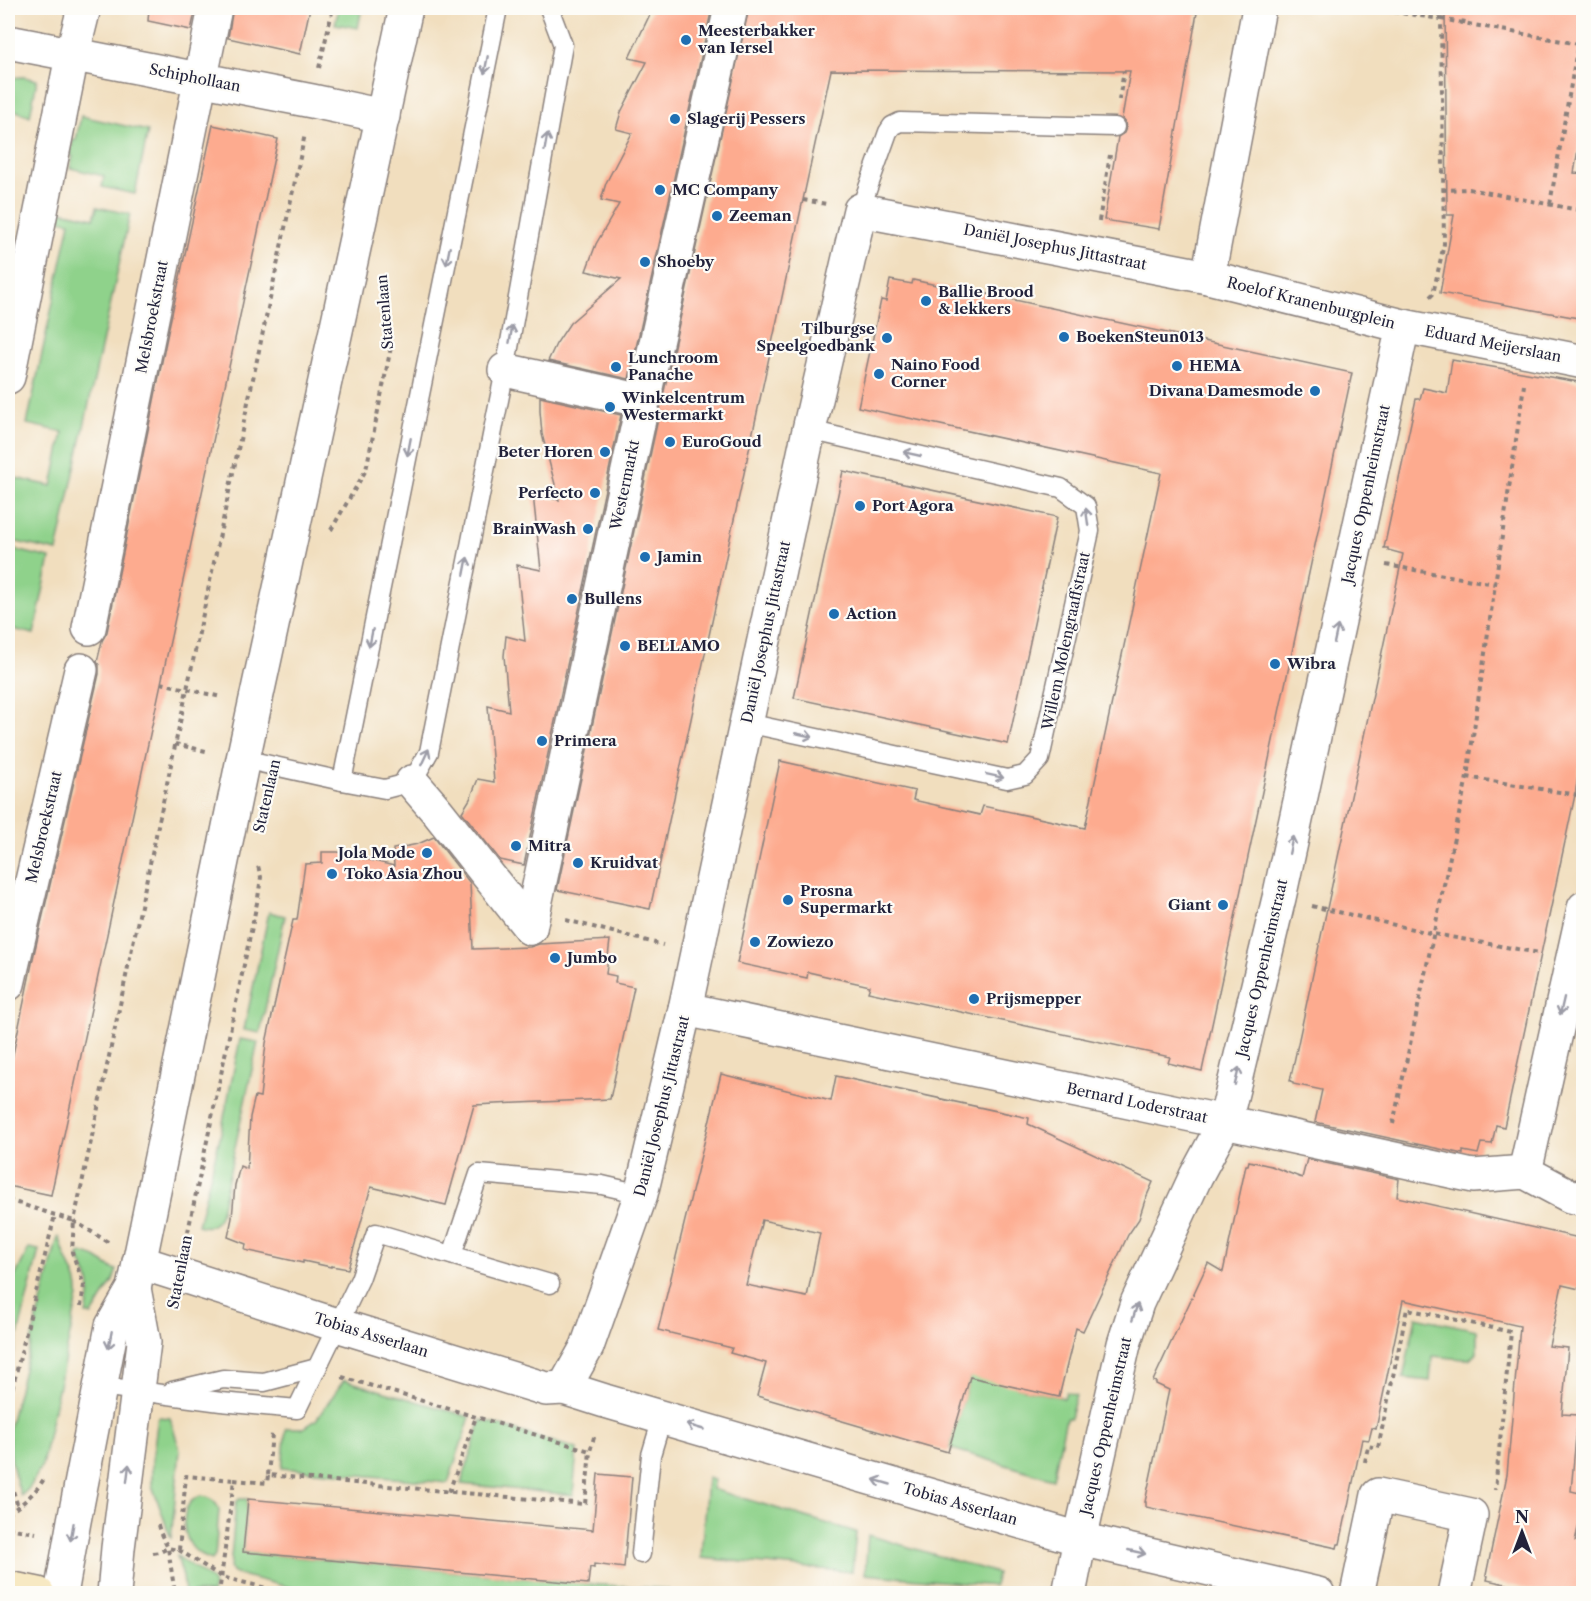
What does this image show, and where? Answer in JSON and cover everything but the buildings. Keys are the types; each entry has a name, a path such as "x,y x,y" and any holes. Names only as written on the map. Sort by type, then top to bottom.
{"street":[{"path":"8,377 72,56 84,8"},
{"name":"Melsbroekstraat","path":"89,628 215,8"},
{"name":"Statenlaan","path":"61,1593 112,1326 136,1275 243,759 406,8"},
{"name":"Westermarkt","path":"531,920 731,8"},
{"name":"Roelof Kranenburgplein","path":"1259,8 1208,278 1403,326"},
{"name":"Schiphollaan","path":"8,42 383,116"},
{"name":"Daniël Josephus Jittastraat","path":"564,1388 587,1347 641,1194 686,1009 809,430 860,210 1208,278"},
{"name":"Eduard Meijerslaan","path":"1403,326 1584,362"},
{"name":"Jacques Oppenheimstraat","path":"1069,1593 1124,1344 1137,1303 1196,1176 1225,1122 1279,898 1403,326"},
{"path":"505,370 643,401"},
{"name":"Melsbroekstraat","path":"8,984 81,670"},
{"path":"412,782 531,920"},
{"path":"1584,908 1525,1172 1570,1196 1584,1199"},
{"name":"Bernard Loderstraat","path":"686,1009 1473,1176 1525,1172"},
{"name":"Statenlaan","path":"114,1593 118,1548 148,1392 136,1275"},
{"name":"Tobias Asserlaan","path":"136,1275 178,1275 546,1389 564,1388 1080,1539 1318,1593"},
{"path":"1357,1593 1378,1495 1471,1515 1454,1593"},
{"path":"8,1588 38,1593"}],"lane":[{"path":"342,781 498,8"},
{"path":"243,759 385,789 412,782 429,752 505,370 563,45 549,8"},
{"path":"860,210 888,132 892,126 900,122 1115,127"},
{"name":"Willem Molengraaffstraat","path":"747,723 1007,778 1025,776 1040,759 1090,531 1086,506 1061,488 809,430"},
{"path":"452,1255 479,1174 602,1185 641,1194"},
{"path":"101,1386 297,1409 360,1279 376,1233 550,1284"},
{"path":"148,1392 223,1379 264,1383 317,1368"},
{"path":"641,1554 651,1455 662,1418"}],"path":[{"path":"81,1307 84,1285 72,1252 74,1221 333,8"},
{"path":"1127,8 1127,16"},
{"path":"1367,8 1581,45 1550,204"},
{"path":"1463,24 1466,8"},
{"name":"Roelof Kranenburgplein","path":"1403,326 1432,294 1444,244 1441,19"},
{"path":"1094,254 1124,71"},
{"path":"1442,190 1469,189 1584,211"},
{"name":"Statenlaan","path":"328,534 366,470 391,347 382,282"},
{"path":"1386,1157 1467,777 1530,352"},
{"path":"1352,559 1495,584"},
{"path":"162,683 187,689"},
{"path":"1467,777 1584,796"},
{"name":"Statenlaan","path":"178,1275 258,898 261,877 257,860"},
{"path":"1279,898 1434,934 1573,959"},
{"path":"531,920 698,953"},
{"path":"8,1200 74,1221 136,1275"},
{"path":"8,1406 55,1215"},
{"path":"1363,1468 1368,1446 1378,1448 1407,1309 1511,1332 1494,1497 1471,1515"},
{"path":"339,1376 590,1451"},
{"path":"268,1475 585,1504 590,1451 605,1401"},
{"path":"449,1492 476,1417"},
{"path":"179,1550 186,1476 267,1483 272,1433"},
{"path":"8,1474 18,1507"},
{"path":"8,1514 39,1487 46,1474"},
{"path":"219,1593 234,1480"},
{"path":"157,1522 168,1548 175,1593"},
{"path":"168,1548 179,1550 222,1577 290,1593"}],"green space":[{"path":"339,8 362,8 358,28 335,24"},
{"path":"24,77 37,80 30,116 8,108 8,78"},
{"path":"81,116 148,131 135,194 102,187 104,176 70,168 73,140 76,140"},
{"path":"97,207 130,214 57,551 8,540 8,486 14,487 15,478 52,486 63,432 27,424 70,222 59,220 61,211 94,218"},
{"path":"8,548 50,558 34,634 8,628"},
{"path":"269,912 285,916 260,1033 244,1030"},
{"path":"240,1039 258,1042 220,1216 216,1222 205,1227 198,1225 220,1137"},
{"path":"58,1237 76,1279 78,1297 42,1465 30,1487 21,1496 9,1446 9,1428"},
{"path":"29,1248 39,1250 8,1376 8,1291"},
{"path":"81,1253 94,1257 117,1270 113,1281 92,1315 86,1314 90,1284 78,1257"},
{"path":"1416,1317 1477,1330 1477,1353 1469,1359 1432,1356 1430,1381 1403,1378"},
{"path":"982,1335 1016,1387 1064,1398 1066,1392 1076,1395 1070,1418 1066,1418 1053,1479 949,1448"},
{"path":"344,1380 470,1417 448,1483 282,1468 286,1428 304,1428 316,1420"},
{"path":"158,1417 170,1418 180,1450 171,1539 152,1485 152,1461"},
{"path":"481,1420 577,1449 573,1495 461,1484"},
{"path":"707,1478 714,1480 712,1489 856,1532 852,1572 701,1558"},
{"path":"202,1496 213,1500 219,1510 215,1556 212,1560 194,1549 185,1530 185,1516 190,1503"},
{"path":"239,1499 248,1499 243,1552 588,1584 668,1589 667,1594 311,1593 233,1573 230,1569 236,1503"},
{"path":"868,1535 997,1573 994,1586 865,1574"},
{"path":"177,1556 212,1580 214,1586 212,1593 185,1593"}],"place":[{"name":"Meesterbakker van Iersel","path":"686,40"},
{"name":"Slagerij Pessers","path":"675,119"},
{"name":"MC Company","path":"660,190"},
{"name":"Zeeman","path":"717,216"},
{"name":"Shoeby","path":"645,262"},
{"name":"Ballie Brood & lekkers","path":"926,301"},
{"name":"BoekenSteun013","path":"1064,337"},
{"name":"Tilburgse Speelgoedbank","path":"887,338"},
{"name":"HEMA","path":"1177,366"},
{"name":"Lunchroom Panache","path":"616,367"},
{"name":"Naino Food Corner","path":"879,374"},
{"name":"Divana Damesmode","path":"1315,391"},
{"name":"Winkelcentrum Westermarkt","path":"610,407"},
{"name":"EuroGoud","path":"670,442"},
{"name":"Beter Horen","path":"605,452"},
{"name":"Perfecto","path":"595,493"},
{"name":"Port Agora","path":"860,506"},
{"name":"BrainWash","path":"588,529"},
{"name":"Jamin","path":"645,557"},
{"name":"Bullens","path":"572,599"},
{"name":"Action","path":"834,614"},
{"name":"BELLAMO","path":"625,646"},
{"name":"Wibra","path":"1275,664"},
{"name":"Primera","path":"542,741"},
{"name":"Mitra","path":"516,846"},
{"name":"Jola Mode","path":"427,853"},
{"name":"Kruidvat","path":"578,863"},
{"name":"Toko Asia Zhou","path":"332,874"},
{"name":"Prosna Supermarkt","path":"788,900"},
{"name":"Giant","path":"1223,905"},
{"name":"Zowiezo","path":"755,942"},
{"name":"Jumbo","path":"555,958"},
{"name":"Prijsmepper","path":"974,999"}]}
